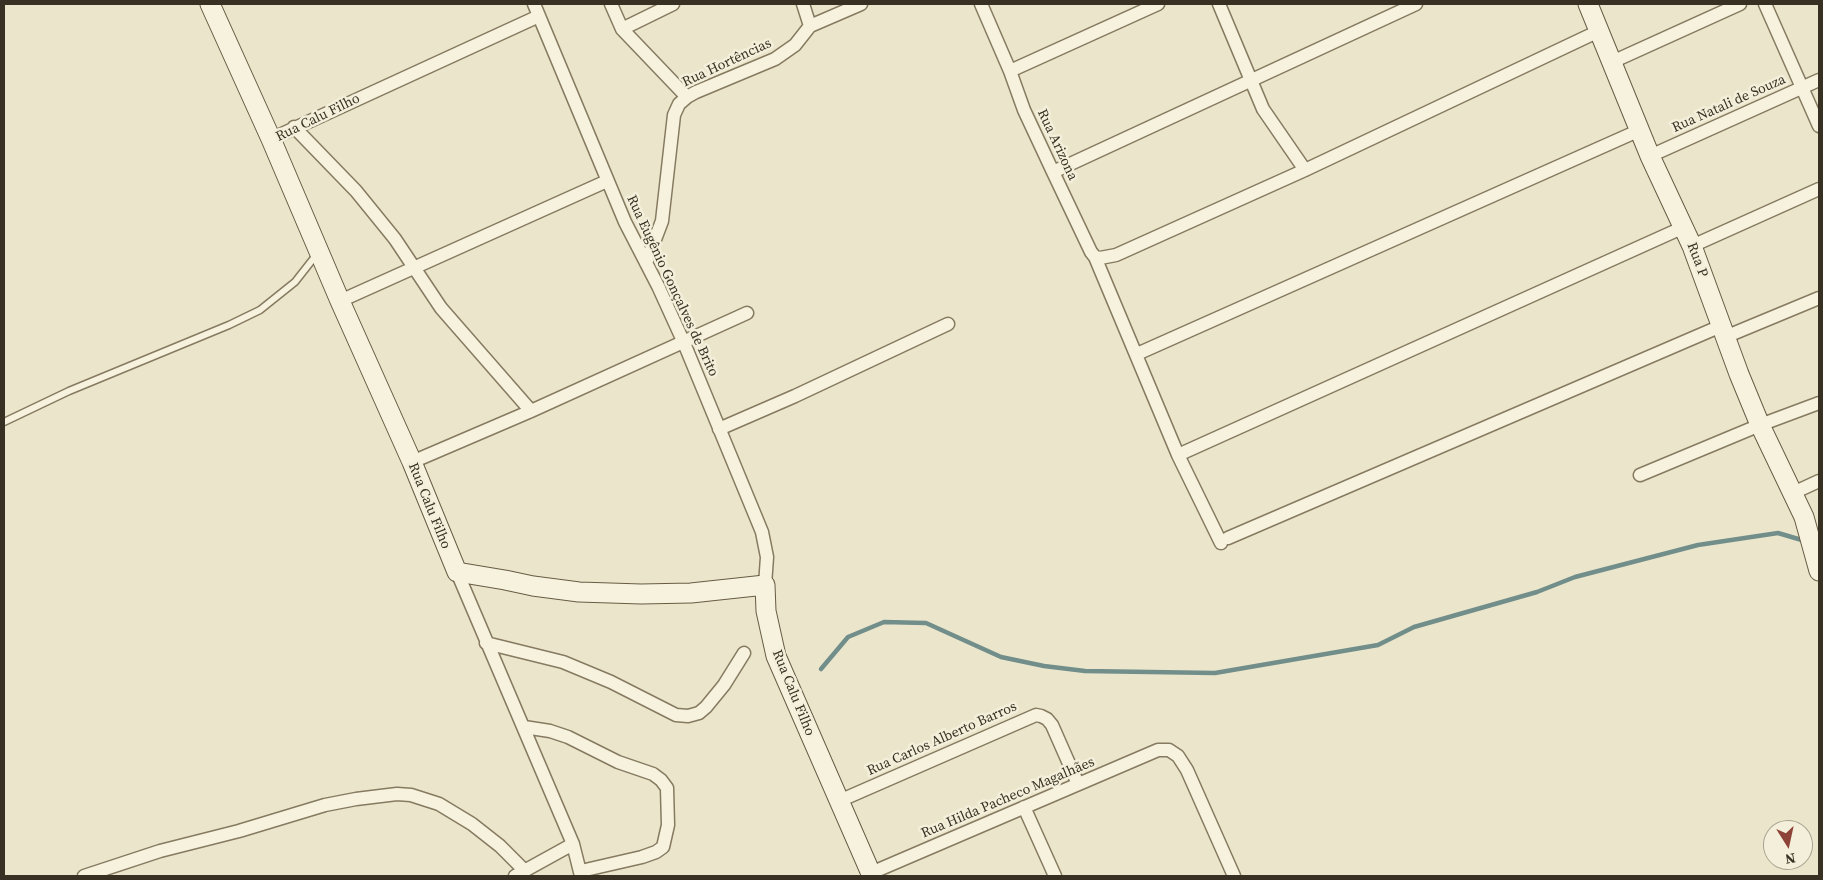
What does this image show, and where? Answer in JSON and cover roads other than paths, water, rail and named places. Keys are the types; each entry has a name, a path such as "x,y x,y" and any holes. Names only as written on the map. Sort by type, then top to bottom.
{"street":[{"path":"210,4 271,139"},
{"name":"Rua Eugênio Gonçalves de Brito","path":"534,4 625,222 684,343 762,532 767,557 765,585"},
{"path":"611,4 622,30 652,59 683,100 674,115 662,221 646,263"},
{"path":"622,30 673,4"},
{"path":"803,4 810,26"},
{"name":"Rua Hortências","path":"683,100 775,59 794,46 810,26 861,4"},
{"name":"Rua Arizona","path":"981,4 1010,71 1024,110 1095,257 1178,456 1224,541 1723,331"},
{"path":"1010,71 1158,4"},
{"path":"1219,4 1263,109 1304,170"},
{"path":"1053,172 1416,4"},
{"name":"Rua P","path":"1588,4 1650,156 1692,246 1760,425 1804,517 1819,570"},
{"path":"1612,62 1740,4"},
{"path":"1765,4 1819,126"},
{"name":"Rua Calu Filho","path":"457,572 412,462 340,301 271,139 539,16"},
{"path":"1095,257 1116,255 1304,170 1599,31"},
{"name":"Rua Natali de Souza","path":"1650,156 1819,80"},
{"path":"294,127 356,191 395,239 441,308 531,411"},
{"path":"1137,354 1640,130"},
{"path":"340,301 607,181"},
{"path":"1692,246 1819,190"},
{"path":"1178,456 1684,227"},
{"path":"1723,331 1819,298"},
{"path":"412,462 747,314"},
{"path":"719,429 795,396 948,324"},
{"path":"1640,475 1760,425 1819,403"},
{"path":"1793,493 1819,482"},
{"path":"457,572 533,586 579,592 691,593 765,585"},
{"path":"457,572 573,844 581,874 632,860 656,852 662,847 668,824 667,788 662,780 653,774 618,762 568,737 550,731 524,727"},
{"name":"Rua Calu Filho","path":"765,585 766,611 776,656 872,875"},
{"path":"486,643 563,662 612,682 676,715 688,716 699,713 706,707 724,685 744,653"},
{"name":"Rua Carlos Alberto Barros","path":"839,801 1036,716 1041,716 1052,725 1078,784"},
{"name":"Rua Hilda Pacheco Magalhães","path":"872,875 1158,750 1169,750 1178,756 1187,770 1234,876"},
{"path":"84,876 142,856 325,805 397,794 425,798 439,804 472,824 500,846 520,874 573,844"},
{"path":"1024,807 1055,876"}],"lane":[{"path":"4,422 69,391 229,325 260,310 295,282 319,251"}],"waterway":[{"path":"821,669 848,637 884,622 926,623 1001,657 1044,666 1085,671 1215,673 1378,645 1414,627 1537,592 1575,577 1698,545 1778,533 1805,541"}]}
